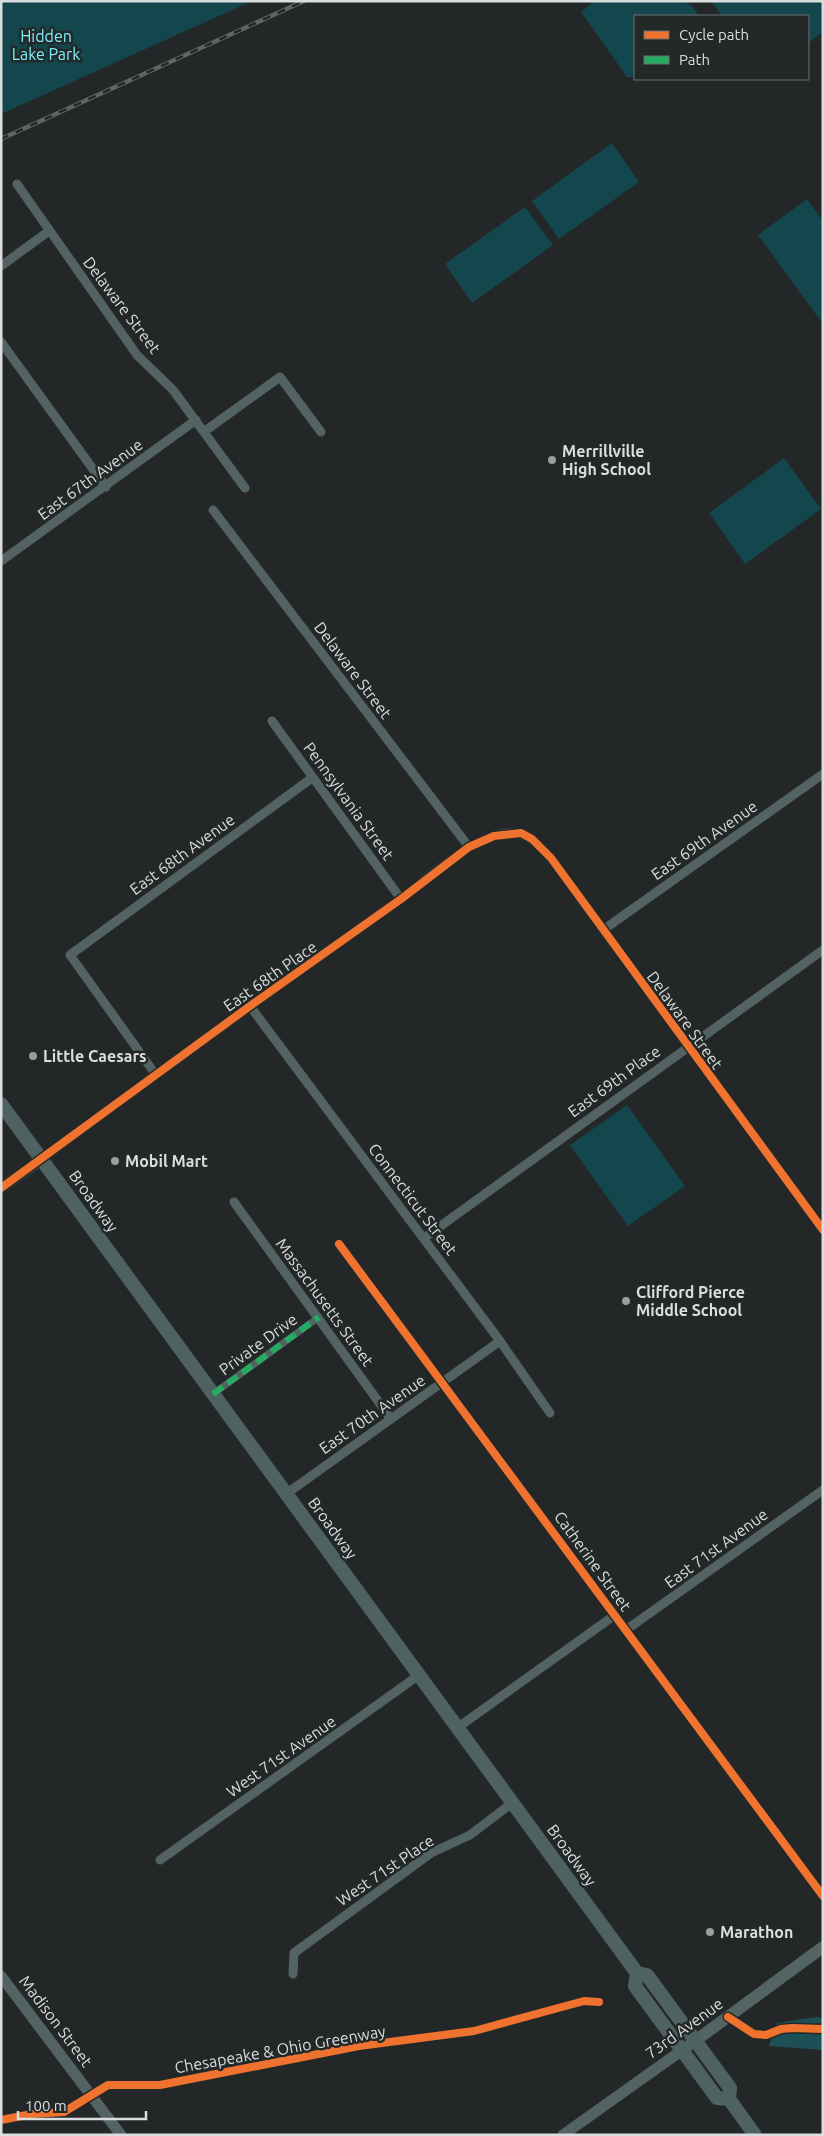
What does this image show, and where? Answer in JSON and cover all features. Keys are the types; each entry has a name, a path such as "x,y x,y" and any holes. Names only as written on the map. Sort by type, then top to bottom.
{"main road":[{"name":"Broadway","path":"1,1104 637,1973 647,1975 730,2088 729,2098 755,2135"},
{"name":"73rd Avenue","path":"695,2041 823,1947"},
{"name":"Broadway","path":"637,1973 635,1986 717,2098 729,2098"}],"street":[{"name":"Delaware Street","path":"17,184 137,355 173,390 205,431 245,488"},
{"path":"1,266 49,230"},
{"path":"1,342 106,487"},
{"path":"205,431 280,377 322,432"},
{"name":"East 67th Avenue","path":"1,561 106,487 196,420"},
{"name":"Delaware Street","path":"213,510 469,847"},
{"name":"Pennsylvania Street","path":"272,720 401,899"},
{"name":"East 69th Avenue","path":"603,930 823,774"},
{"name":"East 68th Avenue","path":"156,1075 70,955 312,778"},
{"name":"Delaware Street","path":"521,833 532,839 551,858 823,1230"},
{"name":"East 68th Place","path":"42,1159 250,1006 401,899 469,847 494,836 521,833"},
{"name":"East 69th Place","path":"424,1238 687,1046 823,950"},
{"name":"Connecticut Street","path":"250,1006 500,1341 550,1413"},
{"path":"1,1188 42,1159"},
{"name":"Massachusetts Street","path":"234,1202 391,1419"},
{"name":"Catherine Street","path":"339,1244 823,1896"},
{"name":"Private Drive","path":"213,1394 319,1317"},
{"name":"East 70th Avenue","path":"286,1494 500,1341"},
{"name":"East 71st Avenue","path":"626,1630 823,1490"},
{"path":"457,1728 615,1615"},
{"name":"West 71st Avenue","path":"160,1860 419,1675"},
{"name":"West 71st Place","path":"293,1974 294,1953 431,1853 470,1836 512,1803"},
{"name":"Madison Street","path":"1,1976 121,2135"},
{"name":"73rd Avenue","path":"563,2135 695,2041"}],"green space":[{"name":"Hidden Lake Park","path":"1,1 252,1 1,114"},
{"path":"595,1 683,1 693,7 698,15 634,15 634,77 627,77 581,12"},
{"path":"711,1 821,1 823,4 823,32 809,42 809,15 721,15"},
{"path":"612,143 639,182 559,239 532,201"},
{"path":"807,199 823,221 823,324 758,235"},
{"path":"525,207 553,245 472,303 445,264"},
{"path":"784,458 821,509 745,564 709,513"},
{"path":"627,1105 685,1186 628,1226 570,1145"}],"shaded area":[{"path":"817,2017 823,2018 823,2050 769,2046 777,2023"}],"railway":[{"path":"1,139 304,1"}],"marked path":[{"path":"213,1394 319,1317"}],"cycle path":[{"path":"1,1188 250,1006 401,899 469,847 494,836 521,833 532,839 551,858 823,1230"},
{"path":"339,1244 823,1896"},
{"name":"Chesapeake & Ohio Greenway","path":"1,2120 32,2114 64,2112 108,2085 160,2085 359,2046 474,2031 584,2001 599,2002"},
{"path":"728,2017 754,2034 766,2035 781,2029 792,2028 823,2029"}],"place":[{"name":"Merrillville High School","path":"552,460"},
{"name":"Little Caesars","path":"33,1056"},
{"name":"Mobil Mart","path":"115,1161"},
{"name":"Clifford Pierce Middle School","path":"626,1301"},
{"name":"Marathon","path":"710,1932"}]}
